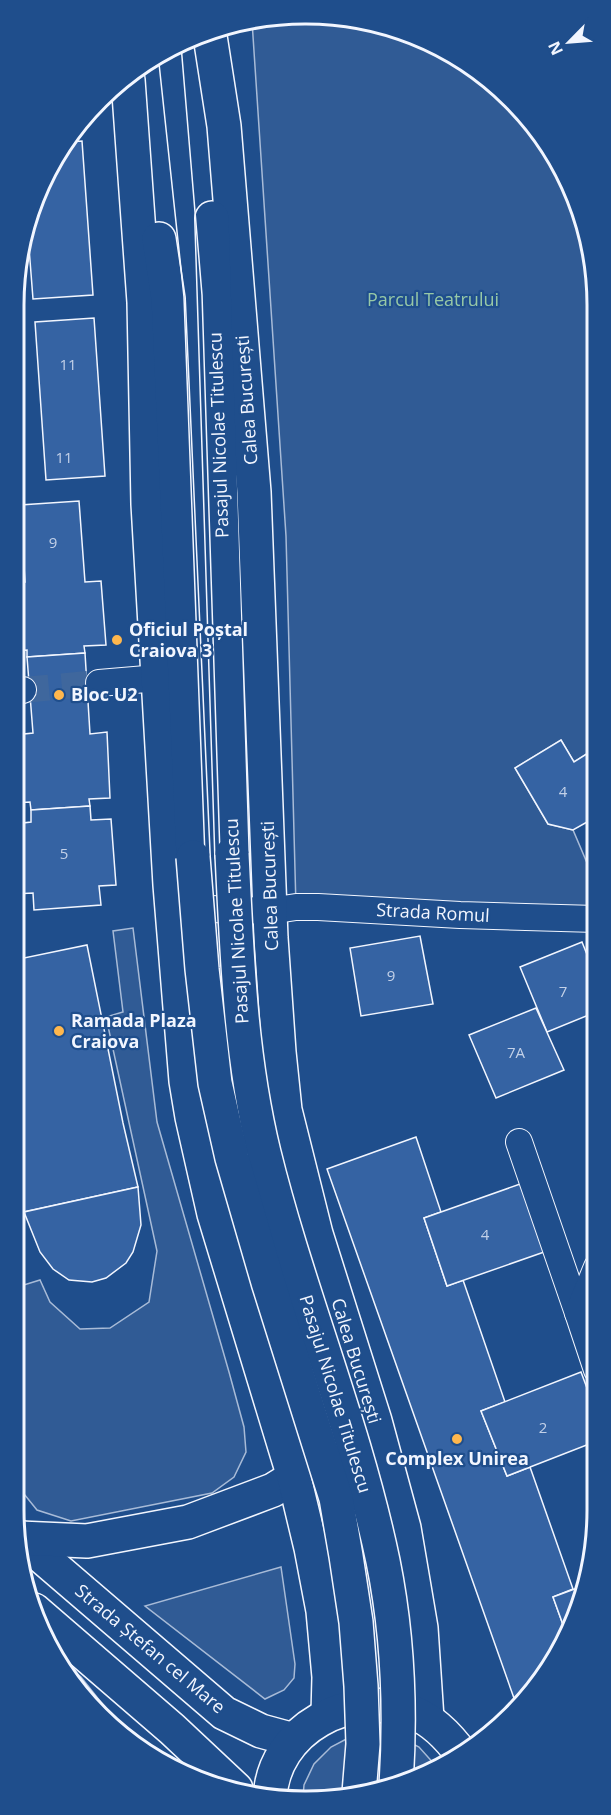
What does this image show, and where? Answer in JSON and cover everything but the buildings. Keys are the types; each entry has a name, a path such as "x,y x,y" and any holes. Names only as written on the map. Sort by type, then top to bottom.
{"main road":[{"name":"Pasajul Nicolae Titulescu","path":"209,41 232,854 242,1028 264,1153 298,1274 359,1466 383,1564 393,1626 398,1680 399,1743 397,1776"},
{"name":"Calea București","path":"210,41 224,126 254,492 270,911 285,1110 316,1234 375,1421 404,1528 421,1628 427,1719"},
{"name":"Pasajul Nicolae Titulescu","path":"136,81 168,299 193,857 207,1025 215,1083 232,1158 268,1282 336,1498 356,1622 363,1744 360,1786"},
{"path":"129,86 144,302 148,504 172,908 186,1081 200,1157 214,1214 294,1477 311,1548 323,1611 329,1677 328,1714"},
{"path":"26,1537 87,1541 188,1522 273,1490 294,1477"},
{"name":"Strada Ștefan cel Mare","path":"26,1542 224,1713 261,1731 294,1740"},
{"path":"48,1622 172,1729 225,1779"},
{"path":"270,1789 279,1763 294,1740 304,1730 328,1714 356,1706 386,1705 407,1710 427,1719 447,1735 456,1747"}],"street":[{"path":"99,683 158,678"},
{"name":"Strada Romul","path":"172,908 270,911 296,907 318,907 460,915 587,919"},
{"path":"519,1142 587,1340"},
{"path":"578,1313 587,1291"}],"shaded area":[{"name":"Parcul Teatrului","path":"306,24 342,26 396,39 430,53 462,71 505,106 540,149 558,181 572,215 582,251 587,306 587,754 574,762 561,740 515,768 548,824 573,830 587,863 587,919 296,907 286,536 253,29"},
{"path":"133,928 157,1122 244,1427 246,1452 234,1477 212,1493 71,1521 37,1510 24,1494 24,1285 40,1280 50,1302 80,1329 110,1328 149,1302 157,1251 106,1017 123,1012 113,931"},
{"path":"281,1567 295,1664 294,1678 284,1690 265,1699 145,1606"},
{"path":"76,1672 81,1677 107,1710"},
{"path":"375,1733 398,1736 419,1747 432,1761 396,1776 360,1786 304,1791 314,1764 331,1747 352,1736"}],"tunnel":[{"path":"24,690 99,683"}],"tram line":[{"path":"182,53 202,295 220,855 237,1068 256,1160 363,1517 376,1583 386,1679 383,1780"},
{"path":"159,65 184,297 205,856 214,987 223,1071 241,1160 275,1280 332,1459 350,1526 361,1587 370,1671 369,1784"}],"place":[{"name":"Oficiul Poștal Craiova 3","path":"117,640"},
{"name":"Bloc U2","path":"59,695"},
{"name":"Ramada Plaza Craiova","path":"59,1031"},
{"name":"Complex Unirea","path":"457,1439"}]}
